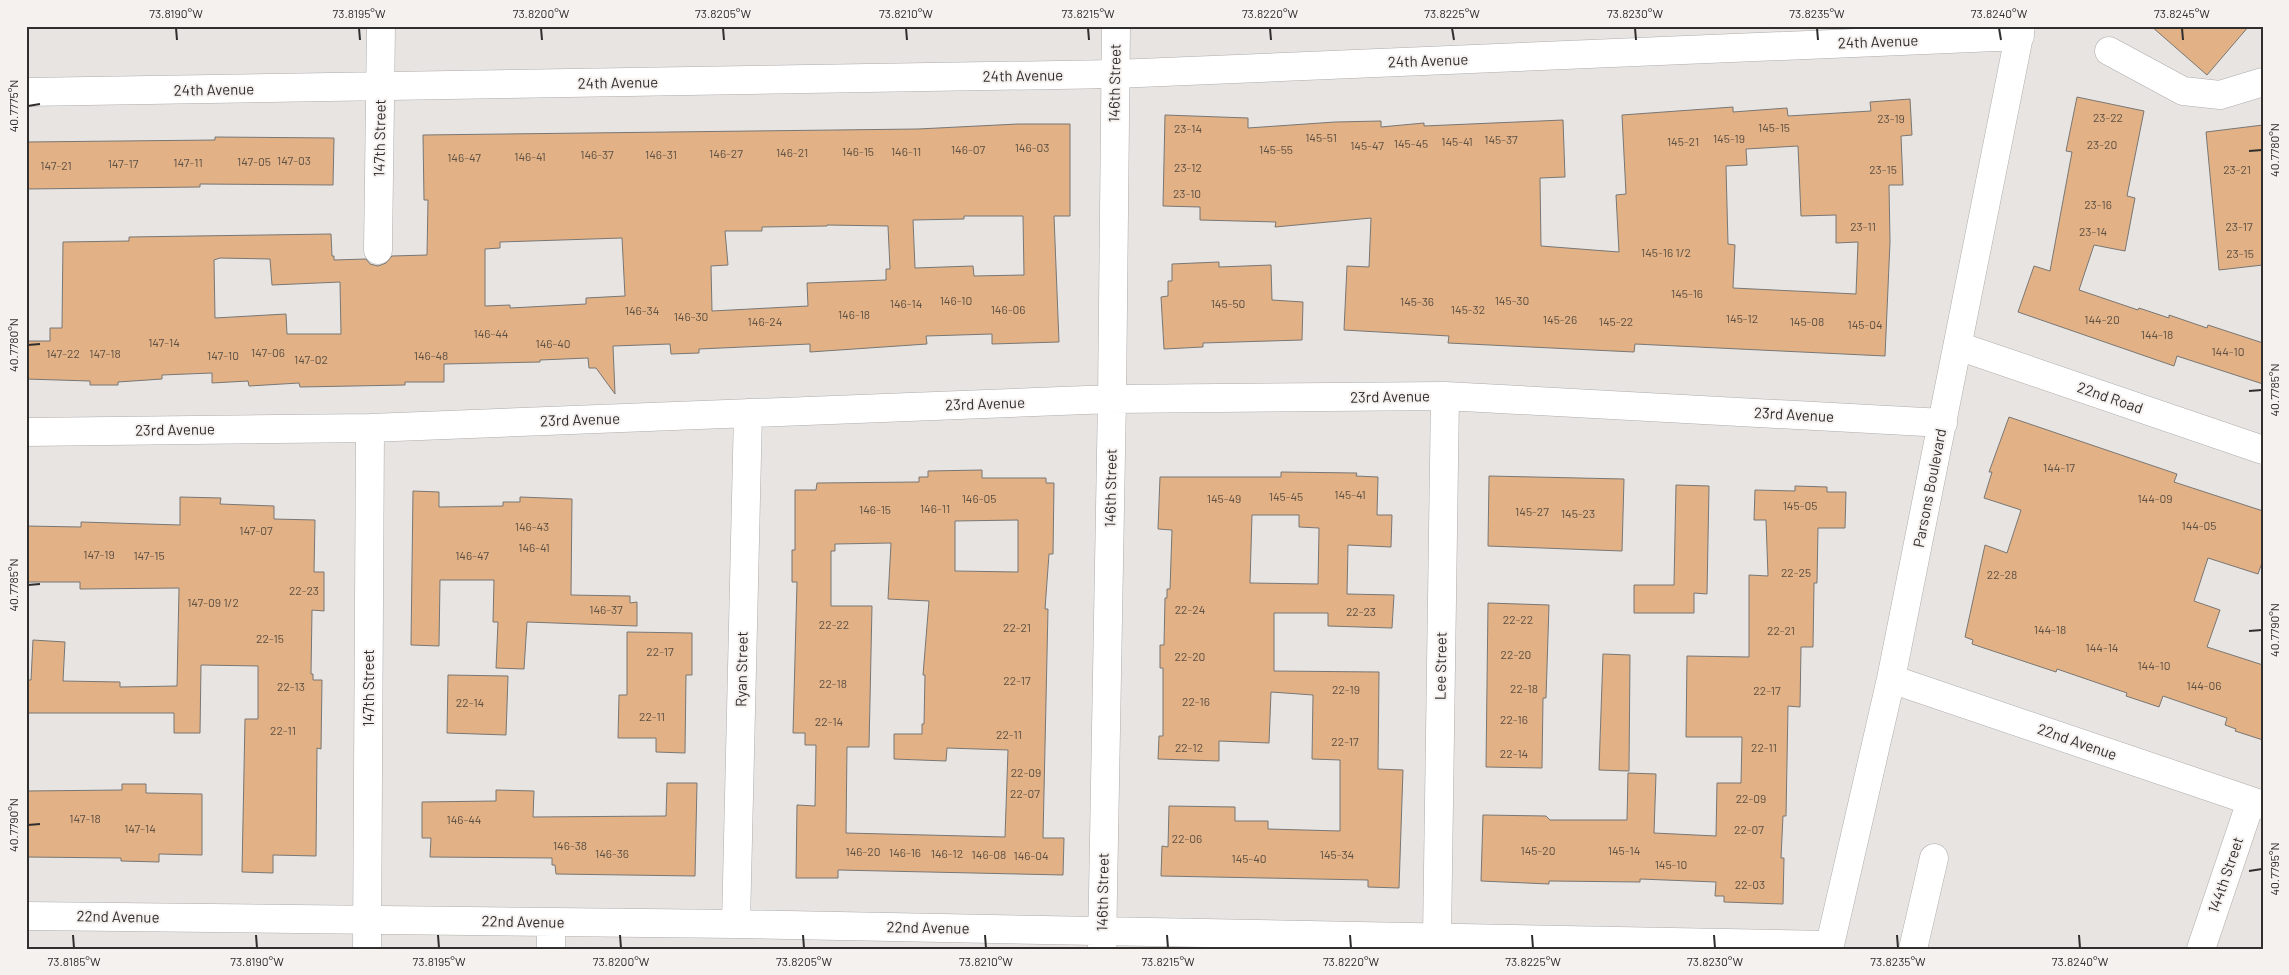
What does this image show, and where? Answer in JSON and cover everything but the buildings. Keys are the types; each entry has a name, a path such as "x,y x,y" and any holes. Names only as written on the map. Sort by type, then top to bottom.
{"street":[{"name":"147th Street","path":"378,250 381,26"},
{"name":"146th Street","path":"1102,940 1112,399 1116,26"},
{"name":"24th Avenue","path":"26,92 1115,74 2021,31"},
{"name":"Parsons Boulevard","path":"1829,947 1891,679 2021,31"},
{"path":"2109,51 2183,91 2220,95 2263,82"},
{"name":"22nd Road","path":"1958,346 2263,450"},
{"name":"23rd Avenue","path":"26,432 370,428 1112,399 1445,396 1943,424"},
{"name":"Lee Street","path":"1437,937 1445,396"},
{"name":"Ryan Street","path":"736,924 748,413"},
{"name":"147th Street","path":"367,949 370,428"},
{"name":"22nd Avenue","path":"1891,679 2257,803"},
{"name":"144th Street","path":"2201,949 2257,803"},
{"path":"1913,949 1934,858"},
{"name":"22nd Avenue","path":"26,916 736,924 1102,940 1437,937 1829,947"},
{"path":"551,922 551,949"}]}
